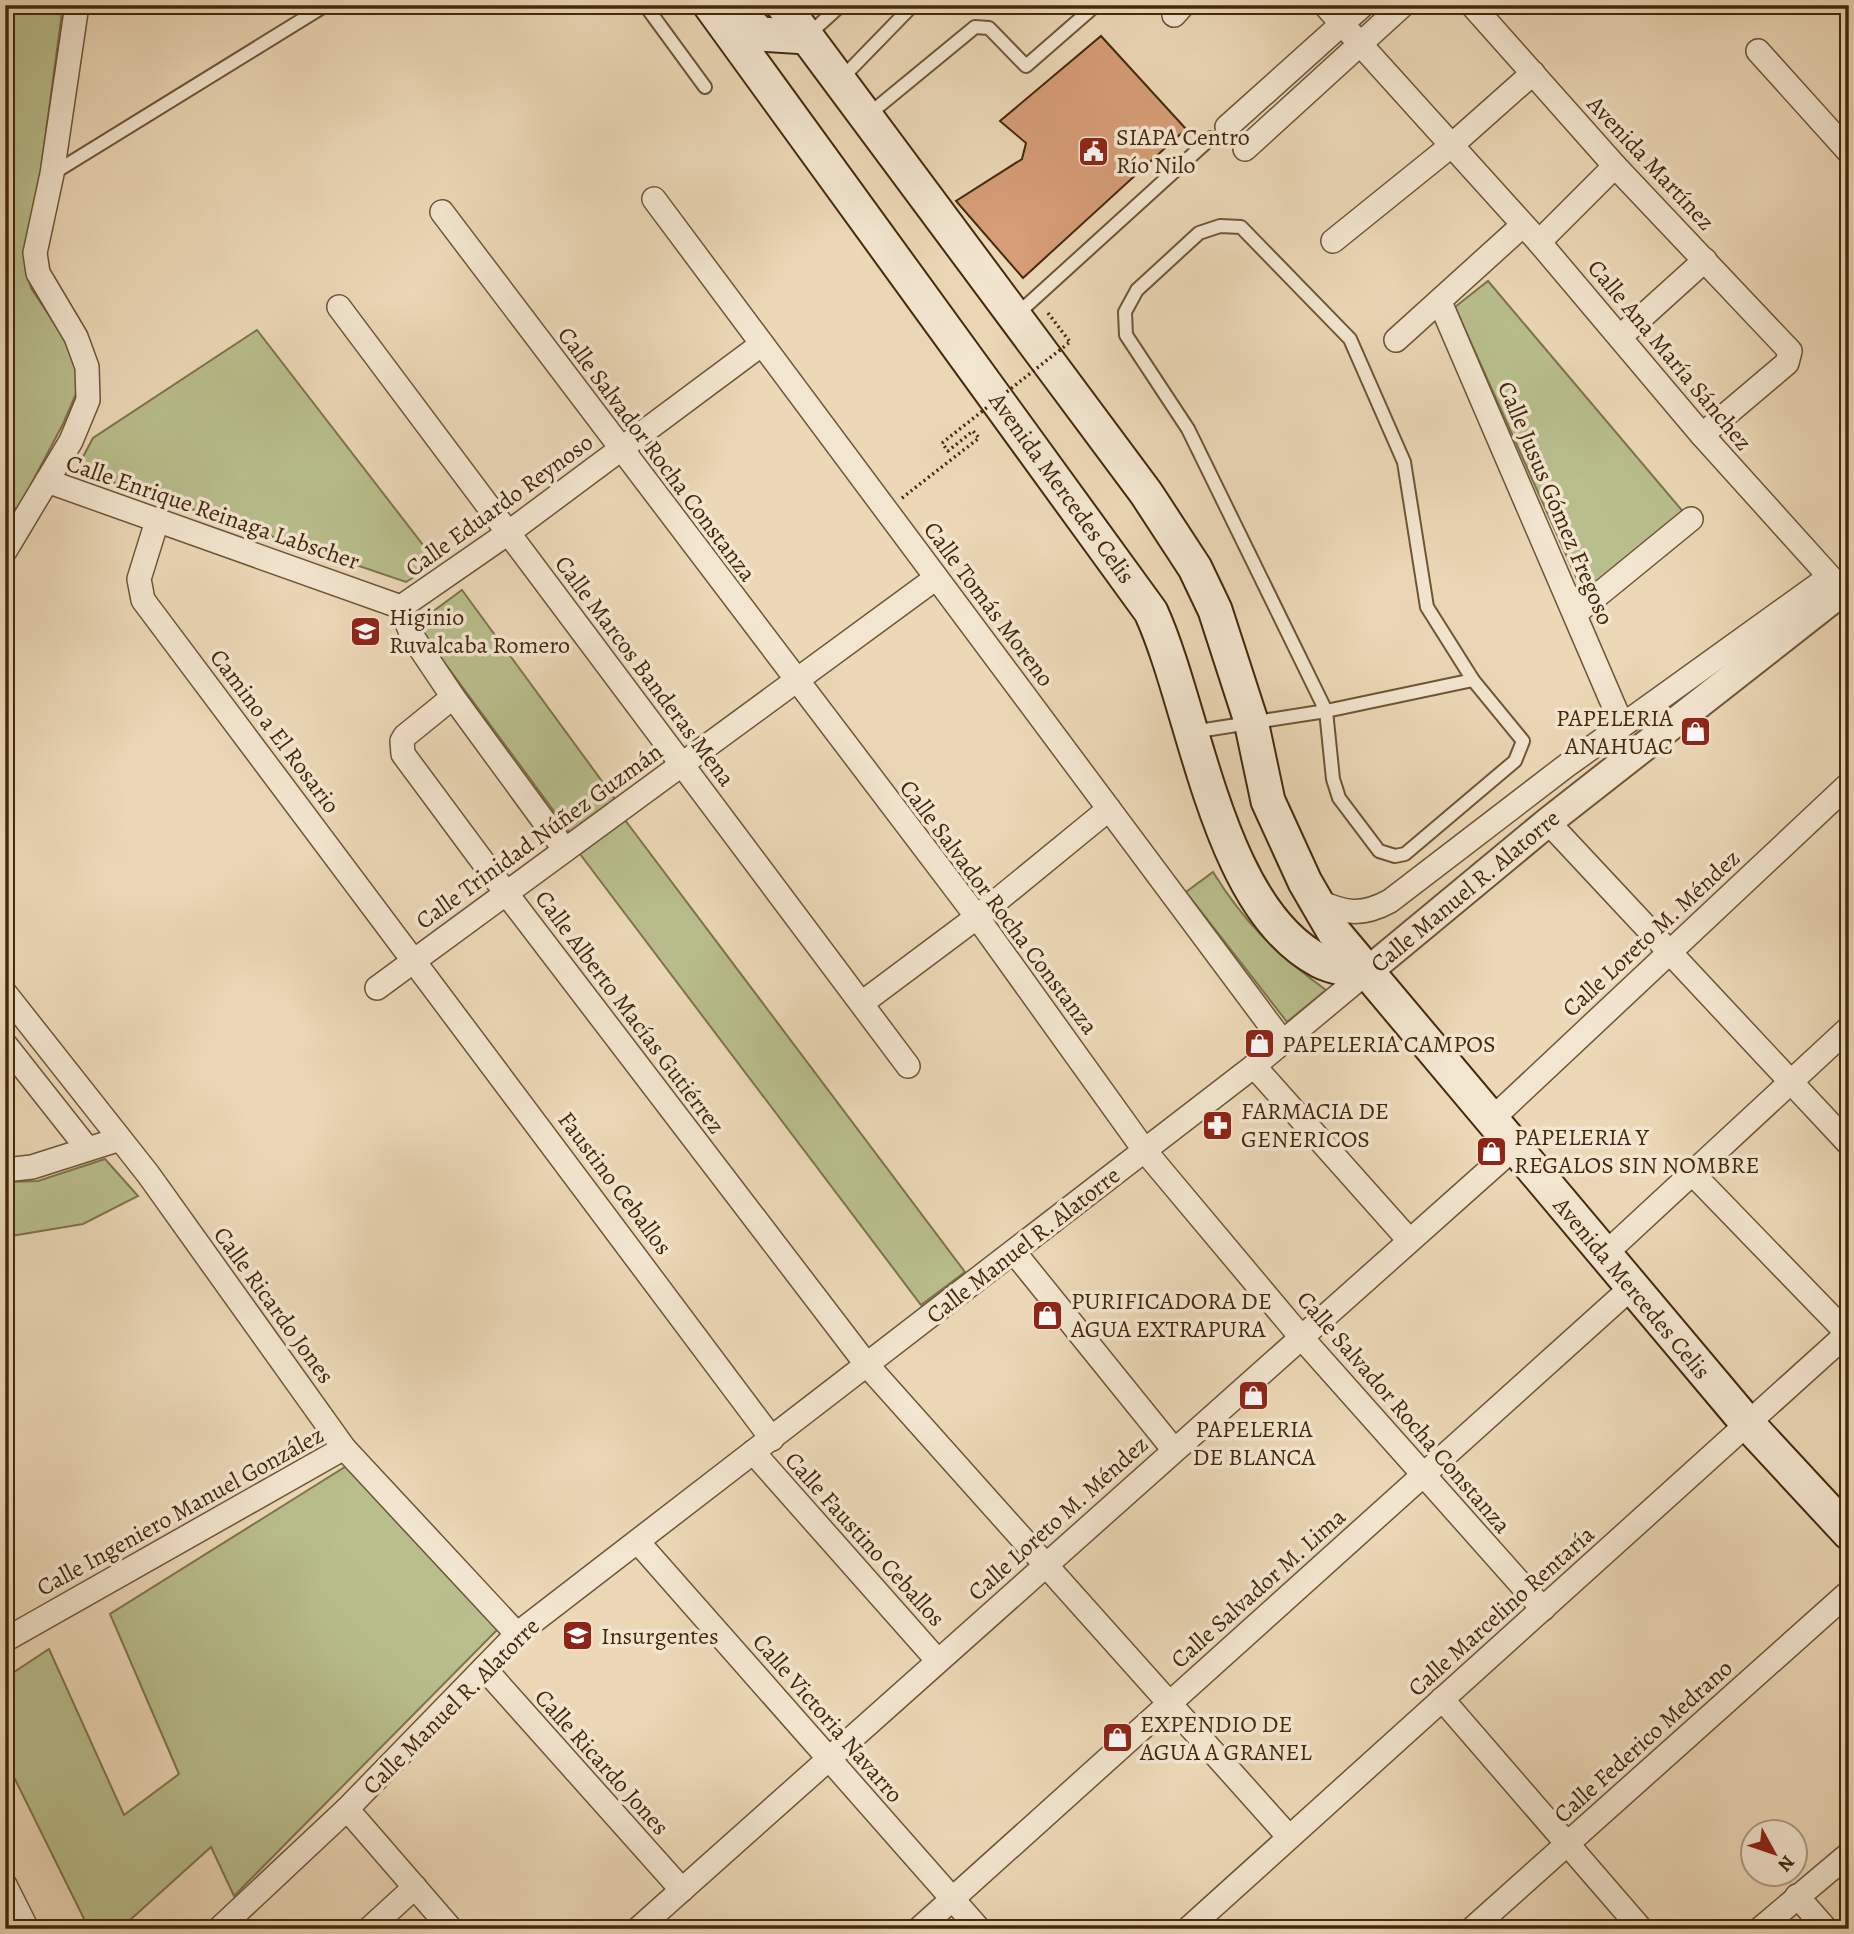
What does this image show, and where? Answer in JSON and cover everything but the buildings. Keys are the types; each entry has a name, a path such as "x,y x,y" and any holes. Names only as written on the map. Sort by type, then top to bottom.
{"main road":[{"name":"Avenida Mercedes Celis","path":"710,5 1151,612 1175,670 1223,832 1260,904 1287,935 1321,962 1367,972"},
{"path":"731,5 760,34 807,37"},
{"name":"Avenida Mercedes Celis","path":"783,5 1146,493 1195,568 1231,651 1251,721 1268,800 1315,900 1334,932 1746,1423 1849,1534"}],"street":[{"path":"5,551 71,441 88,400 87,367 76,337 38,273 35,253 52,174 77,5"},
{"name":"Calle Ana María Sánchez","path":"1325,5 1531,233 1621,336 1702,435 1842,588"},
{"path":"1219,133 1363,5"},
{"path":"1245,149 1403,5"},
{"name":"Avenida Martínez","path":"1472,5 1615,166 1790,351 1791,356 1787,363 1702,435"},
{"path":"1758,51 1849,152"},
{"path":"1333,242 1452,145 1533,73"},
{"path":"1396,340 1440,302 1615,166"},
{"name":"Calle Tomás Moreno","path":"654,199 1282,1041"},
{"name":"Calle Salvador Rocha Constanza","path":"442,212 977,917 1144,1151 1301,1337 1543,1609"},
{"path":"1621,336 1705,260"},
{"name":"Calle Jusus Gómez Fregoso","path":"1440,302 1622,725"},
{"name":"Calle Marcos Banderas Mena","path":"339,307 908,1066"},
{"name":"Calle Eduardo Reynoso","path":"401,607 508,533 762,344"},
{"name":"Calle Enrique Reinaga Labscher","path":"47,481 401,607"},
{"path":"1576,613 1691,519"},
{"name":"Camino a El Rosario","path":"157,521 139,579 142,600 415,959"},
{"name":"Calle Trinidad Núñez Guzmán","path":"377,988 936,578"},
{"path":"1315,900 1342,912 1356,914 1390,901 1622,725 1842,588"},
{"name":"Calle Manuel R. Alatorre","path":"219,1929 347,1809 517,1634 1254,1066 1548,822 1842,588"},
{"path":"401,607 412,636 453,697 565,850"},
{"name":"Calle Alberto Macías Gutiérrez","path":"453,697 405,736 402,750 506,893 867,1365"},
{"name":"Calle Loreto M. Méndez","path":"1490,1120 1849,784"},
{"path":"862,1003 977,917 1109,809"},
{"path":"1548,822 1849,1143"},
{"name":"Faustino Ceballos","path":"415,959 772,1439"},
{"name":"Calle Ricardo Jones","path":"5,993 120,1139 344,1448 517,1634"},
{"path":"1605,1254 1849,1028"},
{"path":"5,1044 87,1149"},
{"path":"1254,1066 1409,1240"},
{"path":"5,1170 32,1167 120,1139"},
{"name":"Calle Loreto M. Méndez","path":"638,1929 1514,1148"},
{"path":"1692,1173 1848,1333"},
{"path":"1014,1252 1174,1450"},
{"name":"Calle Salvador M. Lima","path":"919,1929 1632,1287"},
{"name":"Calle Marcelino Rentaría","path":"1188,1929 1848,1333"},
{"path":"867,1365 1289,1837"},
{"name":"Calle Ingeniero Manuel González","path":"5,1640 344,1448"},
{"name":"Calle Faustino Ceballos","path":"753,1452 938,1661"},
{"name":"Calle Victoria Navarro","path":"638,1542 979,1929"},
{"name":"Calle Federico Medrano","path":"1472,1929 1849,1592"},
{"name":"Calle Ricardo Jones","path":"484,1668 682,1890"},
{"path":"1443,1699 1641,1929"},
{"path":"347,1809 451,1929"},
{"path":"1760,1929 1849,1854"},
{"path":"5,1885 27,1929"},
{"path":"369,1929 415,1887"},
{"path":"1797,1896 1825,1929"}],"lane":[{"path":"52,174 326,5"},
{"path":"645,5 705,87"},
{"path":"807,37 841,5"},
{"path":"838,82 913,5"},
{"path":"865,118 975,27 989,28 1026,66 1096,5"},
{"path":"1014,317 1219,133"},
{"path":"1220,226 1241,227 1350,339 1404,463 1427,607 1474,680 1521,737 1523,746 1520,754 1415,847 1395,856 1379,852 1339,798 1333,779 1326,711 1188,429 1126,335 1125,312 1138,290 1199,233 1220,226"},
{"path":"1192,732 1326,711 1474,680"}],"path":[{"path":"886,510 979,438 973,431 948,451 942,443 1070,342 1053,320"}],"green space":[{"path":"5,5 63,5 40,177 25,263 31,288 73,351 79,374 76,394 63,424 18,509 5,504"},
{"path":"1488,281 1685,514 1584,595 1455,307"},
{"path":"257,330 437,563 406,582 76,470 93,438"},
{"path":"462,590 615,799 570,833 416,624"},
{"path":"625,820 965,1272 921,1305 580,854"},
{"path":"1213,872 1237,907 1263,937 1326,990 1287,1022 1186,892"},
{"path":"105,1159 138,1196 83,1224 5,1237 5,1182 38,1181"},
{"path":"348,1465 498,1629 234,1896 211,1847 120,1929 89,1929 5,1759 5,1678 49,1649 124,1815 179,1774 110,1614"}],"place":[{"name":"SIAPA Centro Río Nilo","path":"1093,151"},
{"name":"Higinio Ruvalcaba Romero","path":"366,631"},
{"name":"PAPELERIA ANAHUAC","path":"1696,732"},
{"name":"PAPELERIA CAMPOS","path":"1259,1044"},
{"name":"FARMACIA DE GENERICOS","path":"1218,1125"},
{"name":"PAPELERIA Y REGALOS SIN NOMBRE","path":"1491,1151"},
{"name":"PURIFICADORA DE AGUA EXTRAPURA","path":"1048,1315"},
{"name":"PAPELERIA DE BLANCA","path":"1254,1395"},
{"name":"Insurgentes","path":"578,1636"},
{"name":"EXPENDIO DE AGUA A GRANEL","path":"1117,1738"}]}
